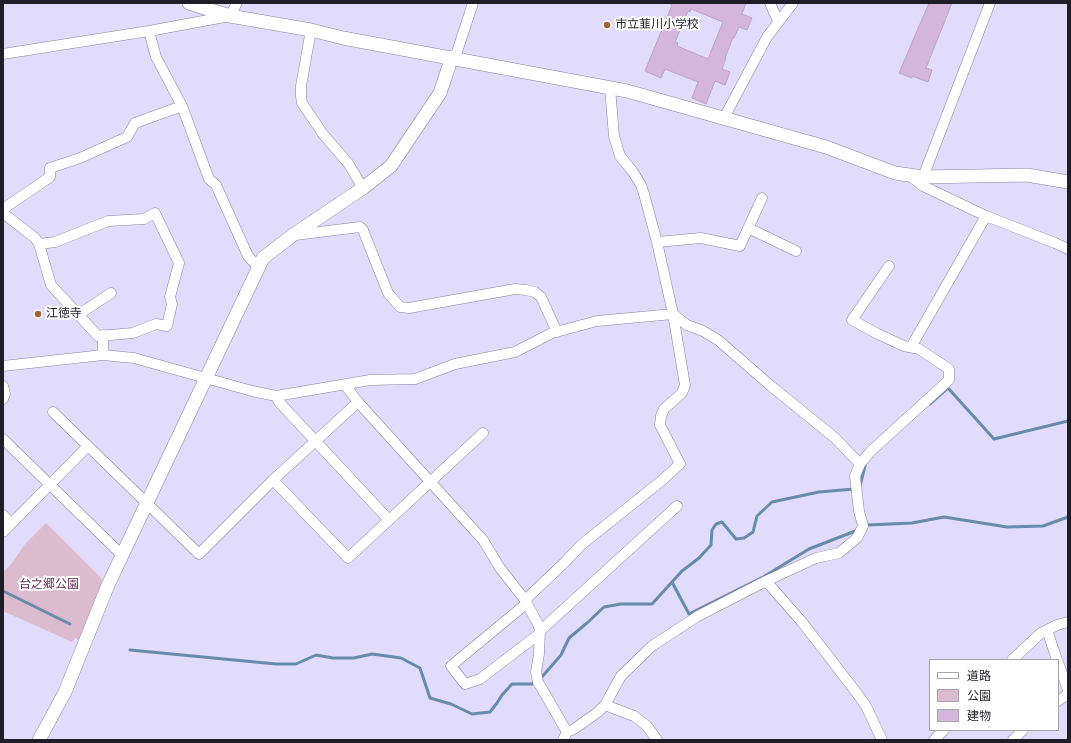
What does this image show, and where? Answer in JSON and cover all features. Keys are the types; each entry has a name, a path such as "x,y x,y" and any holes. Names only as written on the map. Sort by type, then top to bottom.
{"street":[{"path":"189,3 230,16 311,30 343,38 634,93 826,147 895,173 917,177 1027,175 1068,182"},
{"path":"230,16 237,3"},
{"path":"39,740 65,692 108,585 262,258 293,235 363,188 391,166 434,104 443,87 473,3"},
{"path":"770,3 778,21"},
{"path":"724,118 767,37 793,3"},
{"path":"917,177 990,3"},
{"path":"3,54 149,31 230,16"},
{"path":"311,30 301,86 302,103 323,134 348,163 363,188"},
{"path":"149,31 156,57 182,106 209,179 216,185 248,256 258,267"},
{"path":"610,88 614,136 620,156 641,185 657,242 673,314 685,385 682,393 664,409 660,416 660,425 680,464 660,482 581,545 526,602 451,666 465,684 480,679 539,632 677,506"},
{"path":"3,209 50,178 50,168 80,158 127,137 135,123 182,106"},
{"path":"917,177 923,186 986,216 1068,249"},
{"path":"657,242 701,238 740,246 762,198"},
{"path":"3,214 35,238 39,244 51,285 98,336 132,333 156,324 167,326 172,304 170,297 179,263 155,213 144,219 108,221 55,242 39,244"},
{"path":"910,347 986,216"},
{"path":"293,235 360,227 363,230 388,293 400,307 409,308 515,289 526,290 535,292 541,297 557,332"},
{"path":"748,228 796,251"},
{"path":"345,385 358,402 483,540 500,568 526,602 538,624 539,654 536,672 538,682 565,736 598,712 605,705 620,676 652,646 698,616 766,581 816,558 839,553 857,538 863,526 859,511 856,476 860,464 871,451 949,380 949,369 919,349 910,347 878,334 852,320 889,266"},
{"path":"78,315 111,293"},
{"path":"3,366 103,355 134,358 276,396 370,380 415,379 455,364 515,352 557,332 597,321 673,314 687,325 703,331 718,340 771,386 835,438 860,464"},
{"path":"103,335 103,355"},
{"path":"3,386 6,394 3,399"},
{"path":"276,396 279,402 389,520"},
{"path":"53,412 199,554 273,480 358,402"},
{"path":"273,480 348,558 483,433"},
{"path":"3,439 122,555"},
{"path":"3,532 88,446"},
{"path":"3,516 11,523"},
{"path":"766,581 802,622 856,692 866,706 882,740"},
{"path":"1013,659 1041,633 1068,622"},
{"path":"1047,630 1057,659"},
{"path":"1059,664 1068,690"},
{"path":"1059,700 1068,694"},
{"path":"605,705 634,716 647,726 657,740"},
{"path":"934,740 943,731"},
{"path":"1013,740 1022,731"}],"green space":[{"name":"台之郷公園","path":"46,523 104,581 80,640 75,638 72,642 3,611 3,572 12,563 25,544"}],"building":[{"path":"669,3 746,3 742,14 752,18 747,30 739,27 734,38 733,37 722,69 730,72 725,85 715,81 706,104 692,98 698,82 665,69 661,78 645,71 672,5","holes":["691,9 723,22 708,59 677,46 678,43 675,42 688,11 690,12"]},
{"path":"929,3 952,3 926,68 932,70 928,82 899,73"}],"waterway":[{"path":"930,404 948,388 994,439 1068,421"},
{"path":"860,486 866,462"},
{"path":"130,650 276,664 296,664 316,655 333,658 354,658 372,654 401,658 420,668 430,698 451,704 472,714 490,712 512,684 532,684 541,678 561,655 569,638 604,607 621,604 652,604 682,571 699,558 711,545 712,530 716,524 722,522 736,539 744,538 753,532 757,516 772,502 819,492 854,489"},
{"path":"865,527 868,525 912,523 944,517 1007,527 1043,526 1068,517"},
{"path":"672,582 689,614 763,577 809,549 858,530"},
{"path":"3,591 70,624"}],"place":[{"name":"市立韮川小学校","path":"607,25"},
{"name":"江徳寺","path":"38,314"}]}
